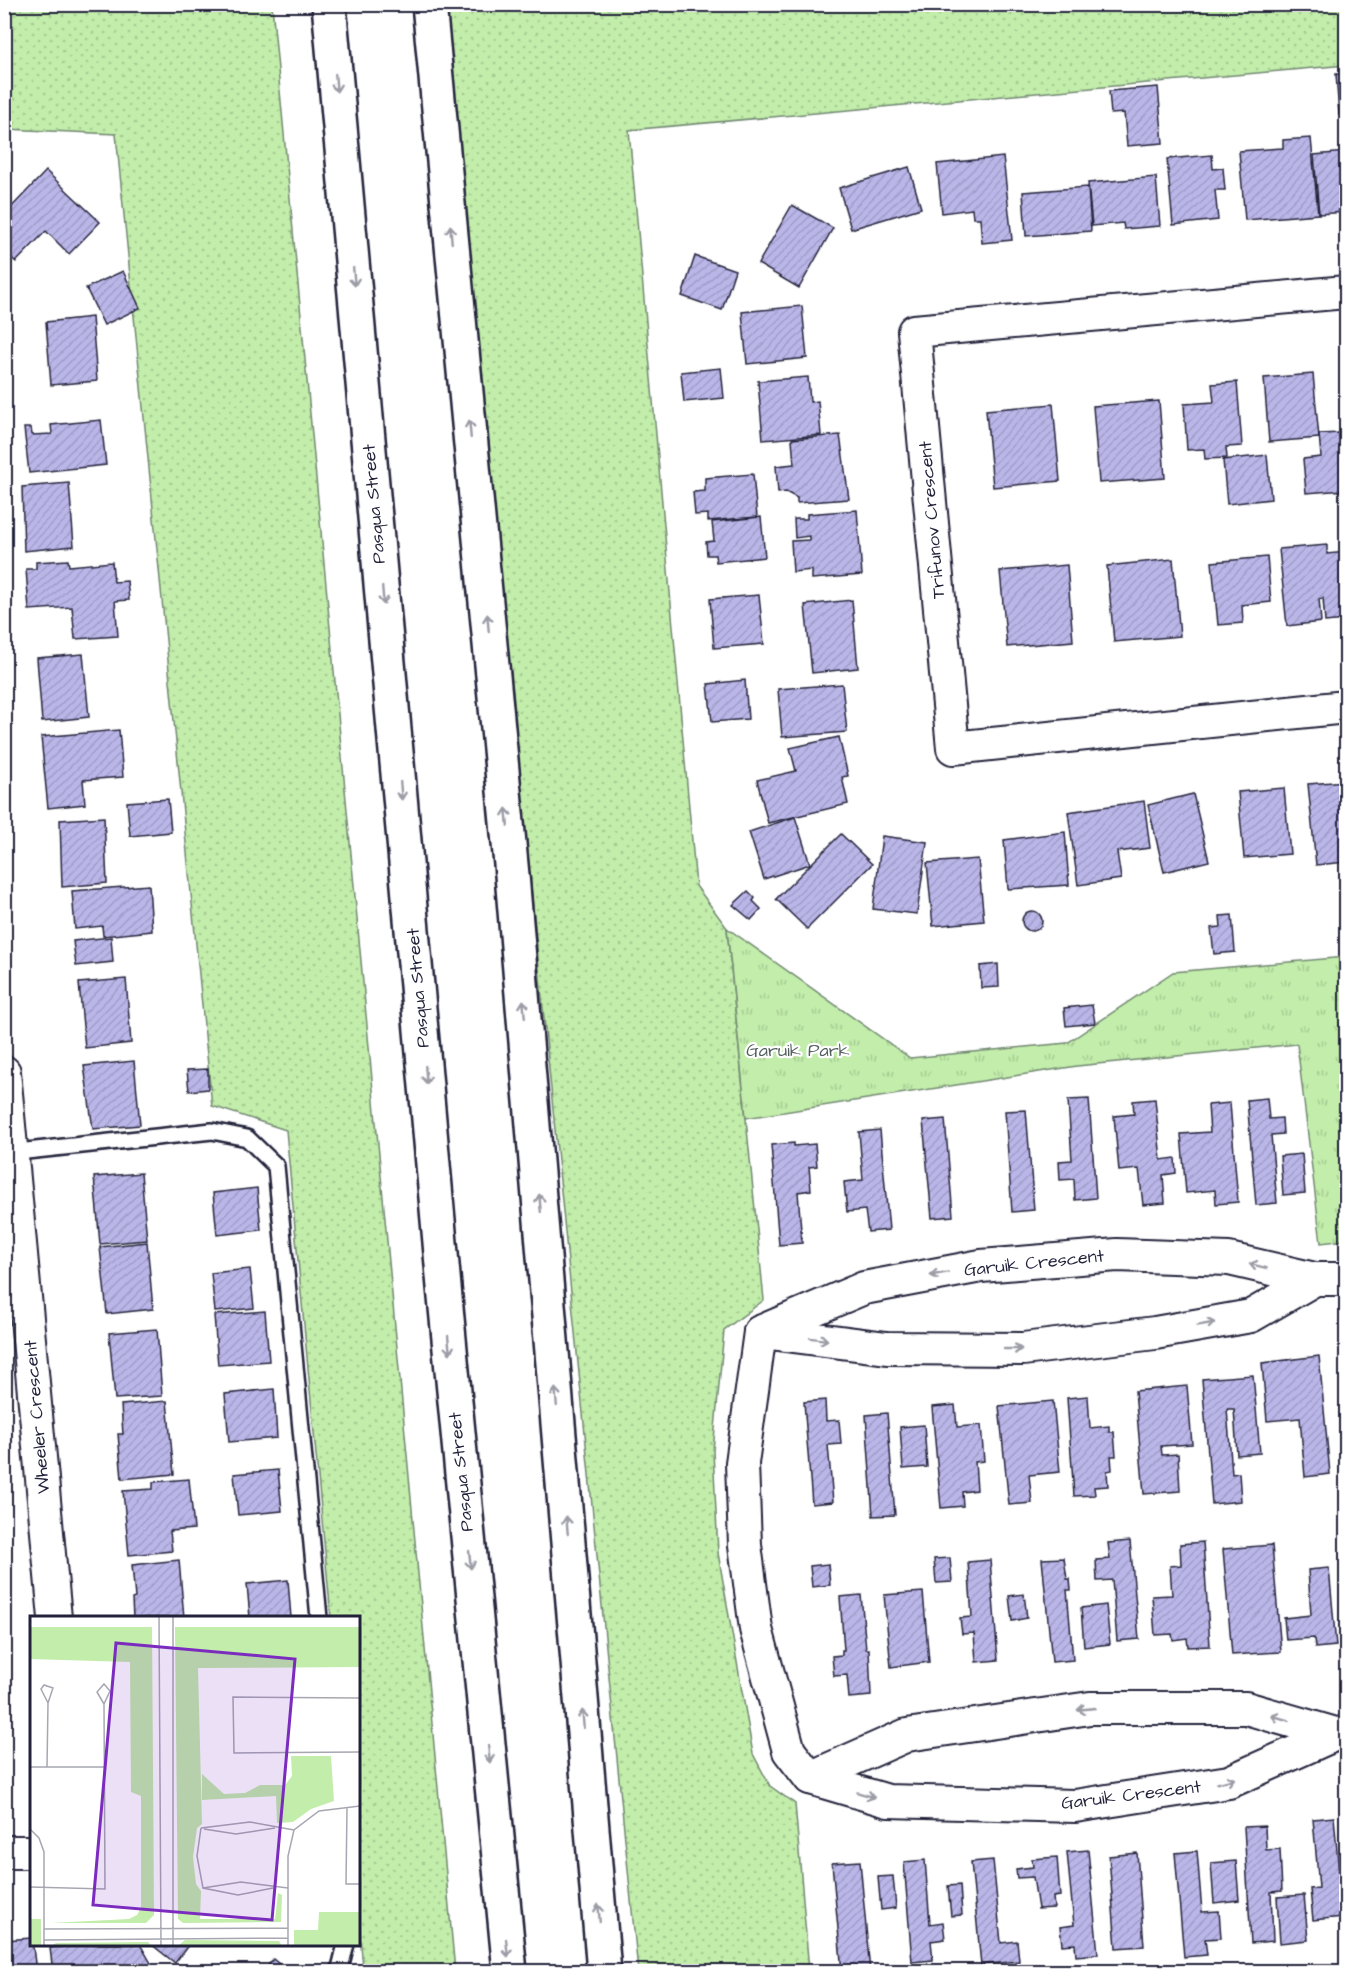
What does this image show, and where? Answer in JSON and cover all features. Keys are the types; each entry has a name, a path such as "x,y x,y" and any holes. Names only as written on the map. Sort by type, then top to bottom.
{"main road":[{"path":"429,4 512,875 604,1971"},
{"name":"Pasqua Street","path":"329,11 444,1287 510,1971"}],"street":[{"name":"Trifunov Crescent","path":"1347,292 914,331 953,748 1347,707"},
{"name":"Wheeler Crescent","path":"4,1072 9,1153 55,1616"},
{"name":"Garuik Crescent","path":"760,1332 864,1288 981,1266 1117,1255 1229,1259 1315,1279 1347,1279"},
{"path":"810,1778 789,1751 756,1629 745,1545 742,1463 760,1332 887,1348 1023,1349 1155,1333 1251,1316 1315,1279"},
{"name":"Garuik Crescent","path":"810,1778 907,1735 1090,1708 1246,1708 1341,1734"},
{"name":"Garuik Crescent","path":"810,1778 888,1801 1075,1806 1229,1782 1341,1734"},
{"path":"4,1852 30,1852"}],"lane":[{"path":"9,1153 212,1131 247,1138 276,1166 319,1616"},
{"path":"339,1971 345,1946"}],"green space":[{"path":"4,5 272,5 455,1971 361,1971 363,1967 360,1936 360,1616 331,1616 286,1130 212,1106 116,134 5,129"},
{"path":"444,5 1346,5 1346,65 629,130 696,886 727,928 764,1300 724,1330 713,1451 718,1553 753,1754 770,1786 795,1804 809,1971 638,1971"},
{"name":"Garuik Park","path":"727,928 910,1058 1067,1043 1173,972 1346,957 1346,1240 1321,1243 1297,1044 1077,1066 746,1118"},
{"path":"1346,1965 1346,1971 1276,1971"}],"building":[{"path":"1336,74 1346,74 1346,114 1339,115"},
{"path":"1158,87 1163,143 1127,146 1124,113 1111,114 1109,91"},
{"path":"1311,138 1318,214 1245,220 1239,151 1283,148 1283,140"},
{"path":"1346,152 1346,212 1319,214 1314,155"},
{"path":"1212,155 1213,169 1223,168 1225,190 1215,190 1218,220 1173,225 1167,159"},
{"path":"1003,157 1012,240 982,243 980,218 973,218 972,209 942,213 937,164"},
{"path":"909,167 921,208 851,229 839,188"},
{"path":"46,171 100,222 69,254 46,231 16,262 4,251 4,215"},
{"path":"1156,177 1160,226 1124,229 1123,223 1092,226 1088,183"},
{"path":"1088,187 1091,231 1026,236 1023,192"},
{"path":"792,205 833,228 799,288 758,264"},
{"path":"695,256 735,270 722,310 682,296"},
{"path":"123,271 140,308 104,325 86,288"},
{"path":"802,306 807,358 747,364 742,312"},
{"path":"92,317 97,381 51,385 46,322"},
{"path":"721,368 724,398 684,402 681,372"},
{"path":"1313,374 1319,438 1269,442 1264,378"},
{"path":"808,377 810,402 818,401 821,435 763,440 758,381"},
{"path":"1237,382 1242,446 1226,447 1227,458 1205,459 1204,449 1187,450 1184,404 1214,402 1212,384"},
{"path":"1159,401 1165,478 1099,483 1093,406"},
{"path":"1053,404 1060,481 993,487 986,410"},
{"path":"101,420 106,465 29,473 24,428 31,428 32,435 52,434 51,425"},
{"path":"1341,433 1345,490 1306,493 1303,459 1321,457 1319,434"},
{"path":"840,435 849,499 797,503 797,498 786,492 778,493 776,466 794,464 792,439"},
{"path":"1267,455 1271,499 1227,504 1223,460"},
{"path":"753,474 757,517 708,521 708,514 695,515 693,492 705,491 705,478"},
{"path":"69,483 74,546 24,551 22,487"},
{"path":"857,510 862,575 812,579 812,570 793,572 791,541 809,540 809,536 795,538 794,519 807,519 807,514"},
{"path":"761,517 765,557 716,562 715,555 707,555 706,542 714,541 712,522"},
{"path":"1327,545 1327,554 1346,552 1346,620 1325,622 1323,598 1319,599 1321,622 1287,626 1279,549"},
{"path":"1267,557 1271,602 1242,605 1243,623 1218,625 1212,562"},
{"path":"1173,559 1180,636 1114,642 1107,566"},
{"path":"68,560 69,566 112,562 114,582 127,581 129,600 115,601 118,636 75,639 72,607 29,610 26,569 36,569 36,562"},
{"path":"1067,565 1073,641 1007,647 1000,571"},
{"path":"759,595 764,644 714,648 710,599"},
{"path":"852,600 858,668 812,673 805,605"},
{"path":"83,654 89,717 42,722 37,658"},
{"path":"745,680 748,719 712,722 708,684"},
{"path":"842,684 847,732 782,737 778,689"},
{"path":"119,730 123,777 83,780 85,804 48,808 41,737"},
{"path":"839,737 848,776 842,777 848,804 768,823 757,780 796,771 790,748"},
{"path":"1346,781 1346,862 1316,865 1308,784"},
{"path":"1284,788 1290,854 1244,858 1238,792"},
{"path":"1193,794 1209,861 1164,872 1148,805"},
{"path":"168,799 171,832 130,836 127,802"},
{"path":"1144,801 1150,848 1117,852 1121,879 1078,885 1068,812"},
{"path":"104,817 107,883 62,887 60,820"},
{"path":"795,817 810,864 764,879 749,832"},
{"path":"1065,832 1069,885 1008,889 1004,840"},
{"path":"841,834 872,864 807,929 776,899"},
{"path":"882,836 927,842 917,914 873,909"},
{"path":"978,859 984,921 933,926 927,863"},
{"path":"149,885 152,931 103,936 102,926 75,929 72,891"},
{"path":"748,891 755,898 753,901 761,909 751,920 733,905"},
{"path":"1028,911 1036,911 1042,917 1042,925 1036,931 1028,931 1022,925 1022,917"},
{"path":"1232,915 1235,952 1214,954 1211,928 1221,927 1220,916"},
{"path":"111,937 113,962 76,966 73,941"},
{"path":"998,964 999,987 981,988 980,966"},
{"path":"126,979 131,1043 85,1048 79,983"},
{"path":"1092,1005 1095,1023 1066,1026 1064,1008"},
{"path":"134,1061 140,1125 93,1129 84,1066"},
{"path":"208,1069 208,1089 189,1091 187,1070"},
{"path":"1267,1098 1269,1119 1282,1118 1283,1134 1271,1135 1277,1203 1256,1205 1247,1100"},
{"path":"1089,1099 1096,1198 1075,1200 1074,1179 1060,1180 1059,1161 1072,1160 1068,1100"},
{"path":"1155,1099 1161,1160 1175,1158 1176,1173 1163,1175 1165,1203 1143,1205 1139,1169 1119,1171 1114,1116 1134,1114 1133,1101"},
{"path":"1230,1103 1238,1202 1216,1204 1215,1190 1186,1193 1181,1134 1210,1132 1208,1105"},
{"path":"1026,1110 1034,1210 1012,1212 1005,1111"},
{"path":"945,1119 953,1216 932,1218 923,1121"},
{"path":"880,1130 889,1230 868,1232 865,1210 847,1212 844,1182 863,1180 859,1132"},
{"path":"794,1143 794,1146 815,1144 817,1166 809,1167 811,1190 798,1192 802,1243 779,1245 771,1145"},
{"path":"1302,1154 1305,1193 1283,1195 1280,1156"},
{"path":"141,1173 147,1240 100,1244 94,1177"},
{"path":"257,1188 261,1230 217,1235 213,1193"},
{"path":"147,1242 153,1309 107,1314 100,1247"},
{"path":"250,1269 254,1308 215,1312 211,1273"},
{"path":"265,1311 269,1361 218,1365 214,1315"},
{"path":"157,1329 162,1396 115,1399 109,1333"},
{"path":"1319,1356 1330,1474 1305,1477 1300,1418 1267,1421 1262,1363"},
{"path":"1253,1375 1260,1453 1237,1455 1234,1409 1227,1409 1232,1474 1239,1473 1241,1501 1212,1504 1202,1379"},
{"path":"1187,1386 1192,1444 1161,1446 1162,1455 1178,1454 1180,1491 1144,1494 1135,1391"},
{"path":"274,1389 277,1438 229,1442 225,1394"},
{"path":"1088,1396 1090,1428 1109,1426 1109,1432 1114,1432 1116,1456 1111,1456 1112,1470 1107,1471 1108,1486 1094,1487 1095,1495 1074,1496 1067,1398"},
{"path":"825,1400 826,1421 839,1420 841,1444 828,1445 833,1502 812,1504 804,1402"},
{"path":"167,1401 174,1474 122,1479 118,1434 123,1434 121,1405"},
{"path":"1053,1401 1060,1472 1029,1475 1032,1503 1009,1505 999,1406"},
{"path":"955,1405 957,1427 981,1425 984,1461 975,1462 977,1490 962,1492 963,1506 941,1508 932,1407"},
{"path":"887,1413 895,1515 873,1516 866,1415"},
{"path":"924,1425 927,1467 903,1469 900,1427"},
{"path":"278,1470 282,1511 238,1515 234,1474"},
{"path":"189,1479 194,1529 170,1531 172,1551 129,1555 123,1491 153,1489 153,1482"},
{"path":"1130,1541 1139,1639 1117,1641 1112,1580 1097,1581 1096,1560 1110,1559 1108,1543"},
{"path":"1203,1542 1210,1646 1188,1647 1187,1638 1173,1640 1172,1634 1155,1635 1152,1596 1172,1595 1170,1566 1181,1565 1180,1544"},
{"path":"1272,1545 1281,1652 1232,1655 1223,1549"},
{"path":"950,1558 952,1582 936,1583 934,1559"},
{"path":"1064,1558 1071,1590 1067,1590 1073,1660 1052,1662 1042,1559"},
{"path":"179,1560 184,1616 133,1616 132,1599 135,1598 132,1565"},
{"path":"990,1560 998,1660 976,1662 974,1633 962,1634 960,1618 972,1617 968,1562"},
{"path":"828,1564 830,1585 812,1587 810,1566"},
{"path":"1329,1568 1336,1646 1315,1648 1314,1638 1286,1640 1284,1618 1311,1615 1308,1570"},
{"path":"288,1580 291,1616 250,1616 247,1584"},
{"path":"923,1592 929,1662 891,1667 884,1595"},
{"path":"1024,1594 1027,1618 1012,1621 1009,1596"},
{"path":"861,1595 866,1649 869,1649 871,1696 849,1698 847,1675 834,1676 832,1656 842,1655 842,1650 844,1650 840,1597"},
{"path":"1106,1605 1110,1644 1084,1647 1081,1608"},
{"path":"1334,1817 1343,1917 1313,1920 1310,1889 1319,1888 1313,1819"},
{"path":"1265,1826 1266,1850 1280,1849 1282,1891 1271,1892 1273,1941 1251,1943 1244,1827"},
{"path":"1088,1850 1098,1954 1076,1956 1075,1944 1062,1945 1060,1927 1074,1925 1067,1852"},
{"path":"1197,1851 1202,1912 1219,1911 1221,1938 1205,1939 1207,1955 1184,1957 1175,1853"},
{"path":"1137,1853 1144,1946 1116,1948 1109,1856"},
{"path":"1057,1857 1060,1896 1053,1897 1054,1908 1038,1909 1033,1877 1017,1878 1016,1869 1033,1867 1032,1859"},
{"path":"925,1860 930,1924 943,1922 945,1939 931,1941 933,1960 912,1962 904,1862"},
{"path":"993,1860 1001,1943 1017,1941 1019,1961 981,1965 971,1862"},
{"path":"860,1861 870,1972 842,1972 832,1863"},
{"path":"1236,1861 1239,1900 1214,1903 1211,1863"},
{"path":"893,1876 896,1908 881,1910 878,1877"},
{"path":"960,1885 962,1915 951,1916 948,1886"},
{"path":"1304,1895 1308,1940 1280,1943 1277,1897"},
{"path":"30,1938 36,1972 4,1972 4,1940"},
{"path":"141,1946 156,1972 53,1972 50,1948"},
{"path":"154,1946 188,1946 175,1963"},
{"path":"273,1959 289,1972 263,1972"}]}
